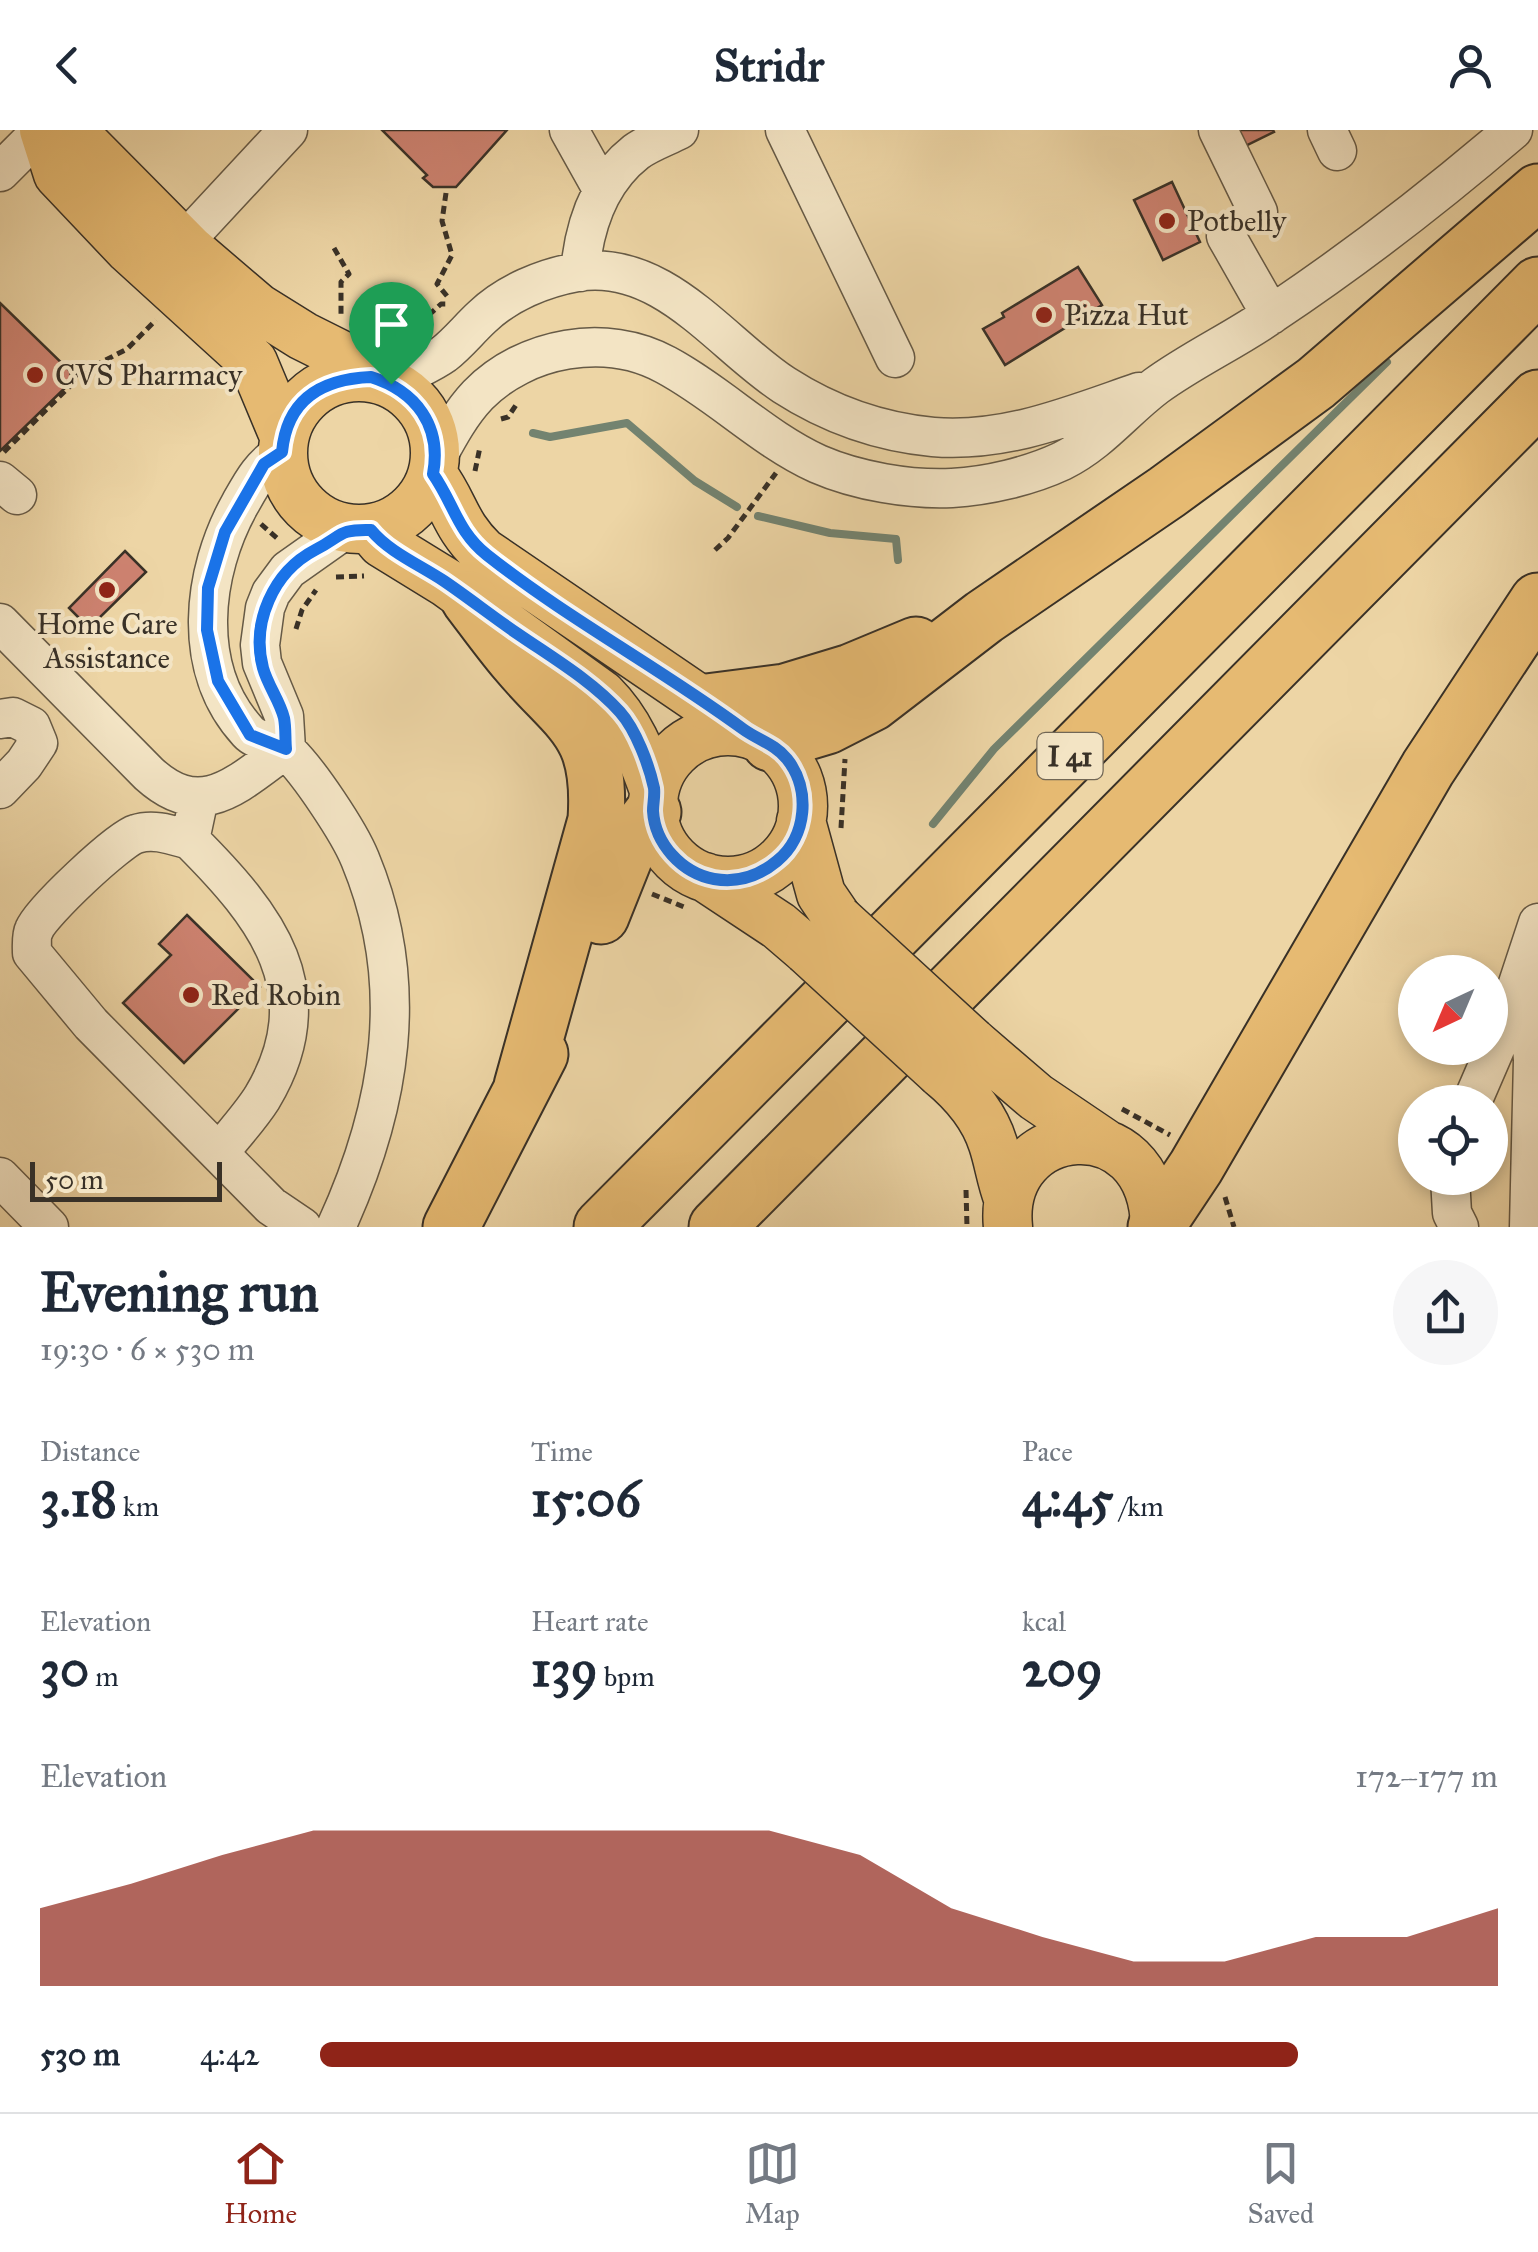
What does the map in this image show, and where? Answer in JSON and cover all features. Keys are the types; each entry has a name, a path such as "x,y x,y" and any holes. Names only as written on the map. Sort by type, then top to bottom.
{"highway":[{"path":"741,726 827,726 872,704 984,617 1167,492 1316,383 1538,192"},
{"name":"I 41","path":"602,1227 1538,285"},
{"name":"I 41","path":"717,1227 1538,398"},
{"path":"469,599 517,662 580,730 598,787 596,820 522,1086"},
{"path":"1156,1227 1196,1167 1409,800 1538,601"},
{"path":"741,726 784,692 851,672 984,617"},
{"path":"451,1227 550,1036 632,841 654,801"},
{"path":"1196,1167 1204,1227"}],"main road":[{"path":"44,130 87,146 183,243 258,308 351,360 379,365 425,414 448,469 446,493 456,522 483,552 786,758 820,833 822,934"},
{"path":"44,130 58,174 129,249 253,362 283,444 286,478 299,502 320,520 358,529 382,543 561,663 623,716 639,748 654,801 658,833 669,852 779,926 822,934 956,1057 1036,1096 1128,1156 1145,1176 1155,1200 1156,1227"},
{"path":"283,444 295,410 316,390 379,365"},
{"path":"358,529 392,523 410,511 448,469"},
{"path":"654,801 663,767 679,748 700,736 741,726"},
{"path":"705,877 726,881 746,878 782,858 794,841 820,833"},
{"path":"956,1057 993,1144 1008,1212"},
{"path":"1008,1212 1015,1179 1044,1149 1063,1142 1104,1143"}],"street":[{"path":"0,172 44,130"},
{"path":"183,243 288,130"},
{"path":"570,130 602,189"},
{"path":"580,272 582,240 602,189 636,151 679,130"},
{"path":"786,130 894,358"},
{"path":"1218,130 1258,212"},
{"path":"448,469 468,407 506,372 537,357 596,347 627,351 668,365 822,466 882,482 951,488 989,482 1059,462 1094,443 1156,386 1271,315 1384,234 1513,130"},
{"path":"1226,236 1271,315"},
{"path":"379,365 442,355 483,316 516,293 580,272 631,278 661,290 683,302 782,383 821,406 891,430 976,438 1014,432 1156,386"},
{"path":"283,444 264,464 225,532 208,588 207,630 218,681 250,735 286,749 337,817 360,859 386,940 390,978 388,1064 377,1118 336,1227"},
{"path":"286,749 284,716 262,664 260,634 265,608 271,593 296,562 358,529"},
{"path":"0,623 161,785 184,796 220,794 286,749"},
{"path":"0,788 38,743 16,722 66,692"},
{"path":"190,840 200,798"},
{"path":"218,1153 261,1099 283,1054 291,1013 284,970 270,938 226,876 190,840 152,831 133,834 113,847 46,913 33,930 32,953 91,1024 218,1153 271,1206 302,1227"},
{"path":"1479,1085 1501,1035 1538,923"},
{"path":"1526,961 1533,1060 1529,1227"},
{"path":"0,1177 49,1227"},
{"path":"1451,1195 1452,1214 1459,1227"}],"path":[{"path":"446,193 442,220 452,255 438,284 447,296"},
{"path":"334,248 348,274 341,282 341,321"},
{"path":"379,365 395,335 419,324 441,304"},
{"path":"330,315 353,328"},
{"path":"0,456 74,382 71,378 127,349 158,318"},
{"path":"419,324 430,339"},
{"path":"490,429 501,419 494,411"},
{"path":"448,469 481,444"},
{"path":"714,550 728,538 777,472 788,447"},
{"path":"250,518 272,531 287,550"},
{"path":"820,833 846,763 844,753"}],"building":[{"path":"382,130 507,130 456,187 433,187 423,178 427,175"},
{"path":"1225,130 1273,130 1274,132 1235,151"},
{"name":"Potbelly","path":"1172,182 1200,242 1163,260 1134,200"},
{"name":"Pizza Hut","path":"1078,267 1102,305 1005,365 983,329 1004,317 1002,313"},
{"name":"CVS Pharmacy","path":"0,303 70,371 71,378 0,451"},
{"name":"Home Care Assistance","path":"125,551 146,572 89,628 69,608"},
{"name":"Red Robin","path":"187,915 260,987 184,1063 123,1003 171,955 159,944"}],"waterway":[{"path":"933,824 994,749 1387,362"},
{"path":"533,433 550,437 627,423 695,481 737,507"},
{"path":"758,516 830,533 896,539 898,560"}],"place":[{"name":"Potbelly","path":"1167,221"},
{"name":"Pizza Hut","path":"1044,315"},
{"name":"CVS Pharmacy","path":"35,375"},
{"name":"Home Care Assistance","path":"107,590"},
{"name":"Red Robin","path":"191,995"}],"route":[{"path":"371,377 391,384 410,396 425,414 434,436 433,474 446,493 456,522 483,552 786,758 798,778 803,799 794,841 782,858 766,870 726,881 705,877 686,867 669,852 658,833 653,812 654,790 623,716 561,663 382,543 371,530 346,529 296,562 271,593 261,624 260,644 268,682 284,716 286,749 250,735 218,681 207,630 208,588 225,532 264,464 282,452 295,410 316,390 342,378 371,377"}]}
